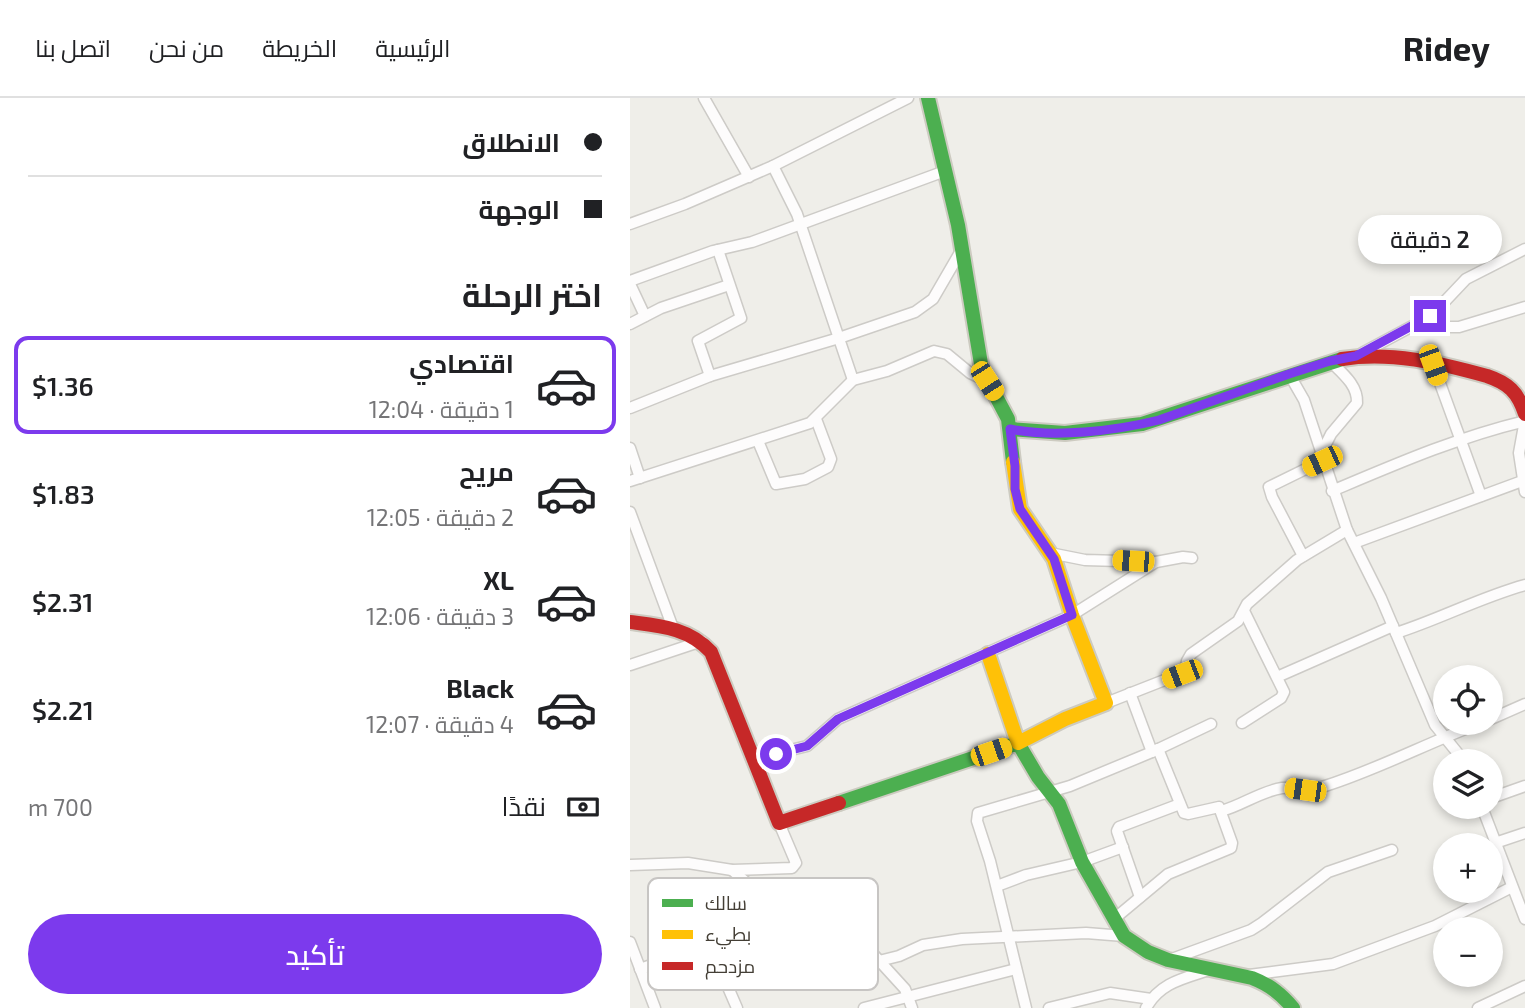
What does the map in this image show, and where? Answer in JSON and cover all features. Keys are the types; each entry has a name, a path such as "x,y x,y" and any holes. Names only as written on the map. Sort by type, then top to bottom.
{"street":[{"path":"630,224 750,177 908,98"},
{"path":"928,98 962,249 982,370 1003,406 1010,429 1015,489 1020,509 1050,553 1060,573 1072,615 1105,703"},
{"path":"708,99 750,177"},
{"path":"773,166 800,223 853,380"},
{"path":"645,316 630,283 718,250 752,242 945,171"},
{"path":"630,408 710,376 839,338 925,307 933,299 962,249"},
{"path":"1356,356 1430,316 1466,279 1525,249"},
{"path":"710,376 698,341 741,318 718,250"},
{"path":"630,324 661,308 729,285"},
{"path":"1411,327 1474,324 1525,307"},
{"path":"630,448 635,480 804,425 816,419 853,380 934,351 947,354 971,373 987,381"},
{"path":"1010,429 1035,433 1137,425 1159,420 1330,361 1356,356 1383,356 1497,378 1521,396 1525,414"},
{"path":"1303,556 1269,487 1321,458 1332,434 1357,402 1352,383 1330,361"},
{"path":"1433,365 1481,496"},
{"path":"1289,374 1304,400 1347,530 1395,629 1435,725 1454,749"},
{"path":"758,441 776,485 805,479 828,467 831,460 816,419"},
{"path":"1332,491 1460,439 1525,420 1519,446 1525,492"},
{"path":"1354,543 1524,480"},
{"path":"630,512 673,628"},
{"path":"779,823 1018,743 1065,719 1185,672 1191,654 1238,621 1247,604 1303,556 1347,530"},
{"path":"1050,553 1085,560 1156,562 1192,558"},
{"path":"754,759 807,746 838,719 1072,615 1156,562"},
{"path":"1277,677 1395,629 1427,623 1500,592 1525,585"},
{"path":"1242,723 1283,696 1283,688 1244,611"},
{"path":"630,622 673,628 702,641 719,668 795,866 757,871 688,863 630,865"},
{"path":"630,665 702,641"},
{"path":"988,654 1018,743 1038,777 1059,804 1082,862 1124,936 1148,952 1168,960 1265,983 1280,993 1293,1008"},
{"path":"1114,919 1177,869 1231,848 1232,843 1217,806 1186,814 1130,693"},
{"path":"1503,714 1525,704"},
{"path":"1026,1008 977,821 978,813 1070,786 1211,724"},
{"path":"1221,811 1277,789 1305,790 1326,786 1383,765 1449,735"},
{"path":"1503,794 1525,786"},
{"path":"1140,897 1117,831 1122,825 1180,804"},
{"path":"1503,840 1525,833"},
{"path":"996,886 1026,875 1082,862 1123,847"},
{"path":"1168,960 1233,938 1262,923 1328,872 1392,850"},
{"path":"1503,865 1525,919"},
{"path":"732,870 741,878"},
{"path":"1244,976 1332,964 1435,926 1511,887"},
{"path":"912,1008 909,996 879,961 936,942 1099,933 1124,936"},
{"path":"630,942 648,990"},
{"path":"640,969 648,966"},
{"path":"864,1008 1016,970"},
{"path":"1049,1008 1110,993 1149,1003 1171,983 1209,970"},
{"path":"1478,1008 1525,986"},
{"path":"648,990 655,1008"},
{"path":"730,990 737,1008"}],"traffic: fast":[{"path":"928,98 958,225 982,370 1008,419 1013,462"},
{"path":"1010,429 1065,433 1142,424 1342,359"},
{"path":"839,803 1018,743 1038,777 1059,804 1082,862 1124,936 1148,952 1168,960 1252,978 1275,990 1293,1008"}],"traffic: slow":[{"path":"988,654 1018,743 1065,719 1106,703 1054,559 1020,509 1013,462"}],"traffic: jam":[{"path":"1342,359 1397,357 1487,376 1511,389 1525,414"},
{"path":"630,622 684,633 711,652 779,823 839,803"}],"route":[{"path":"776,754 807,746 838,719 1072,615 1054,559 1020,509 1015,489 1010,429 1035,433 1066,432 1137,425 1159,420 1289,374 1356,356 1430,316"}]}
